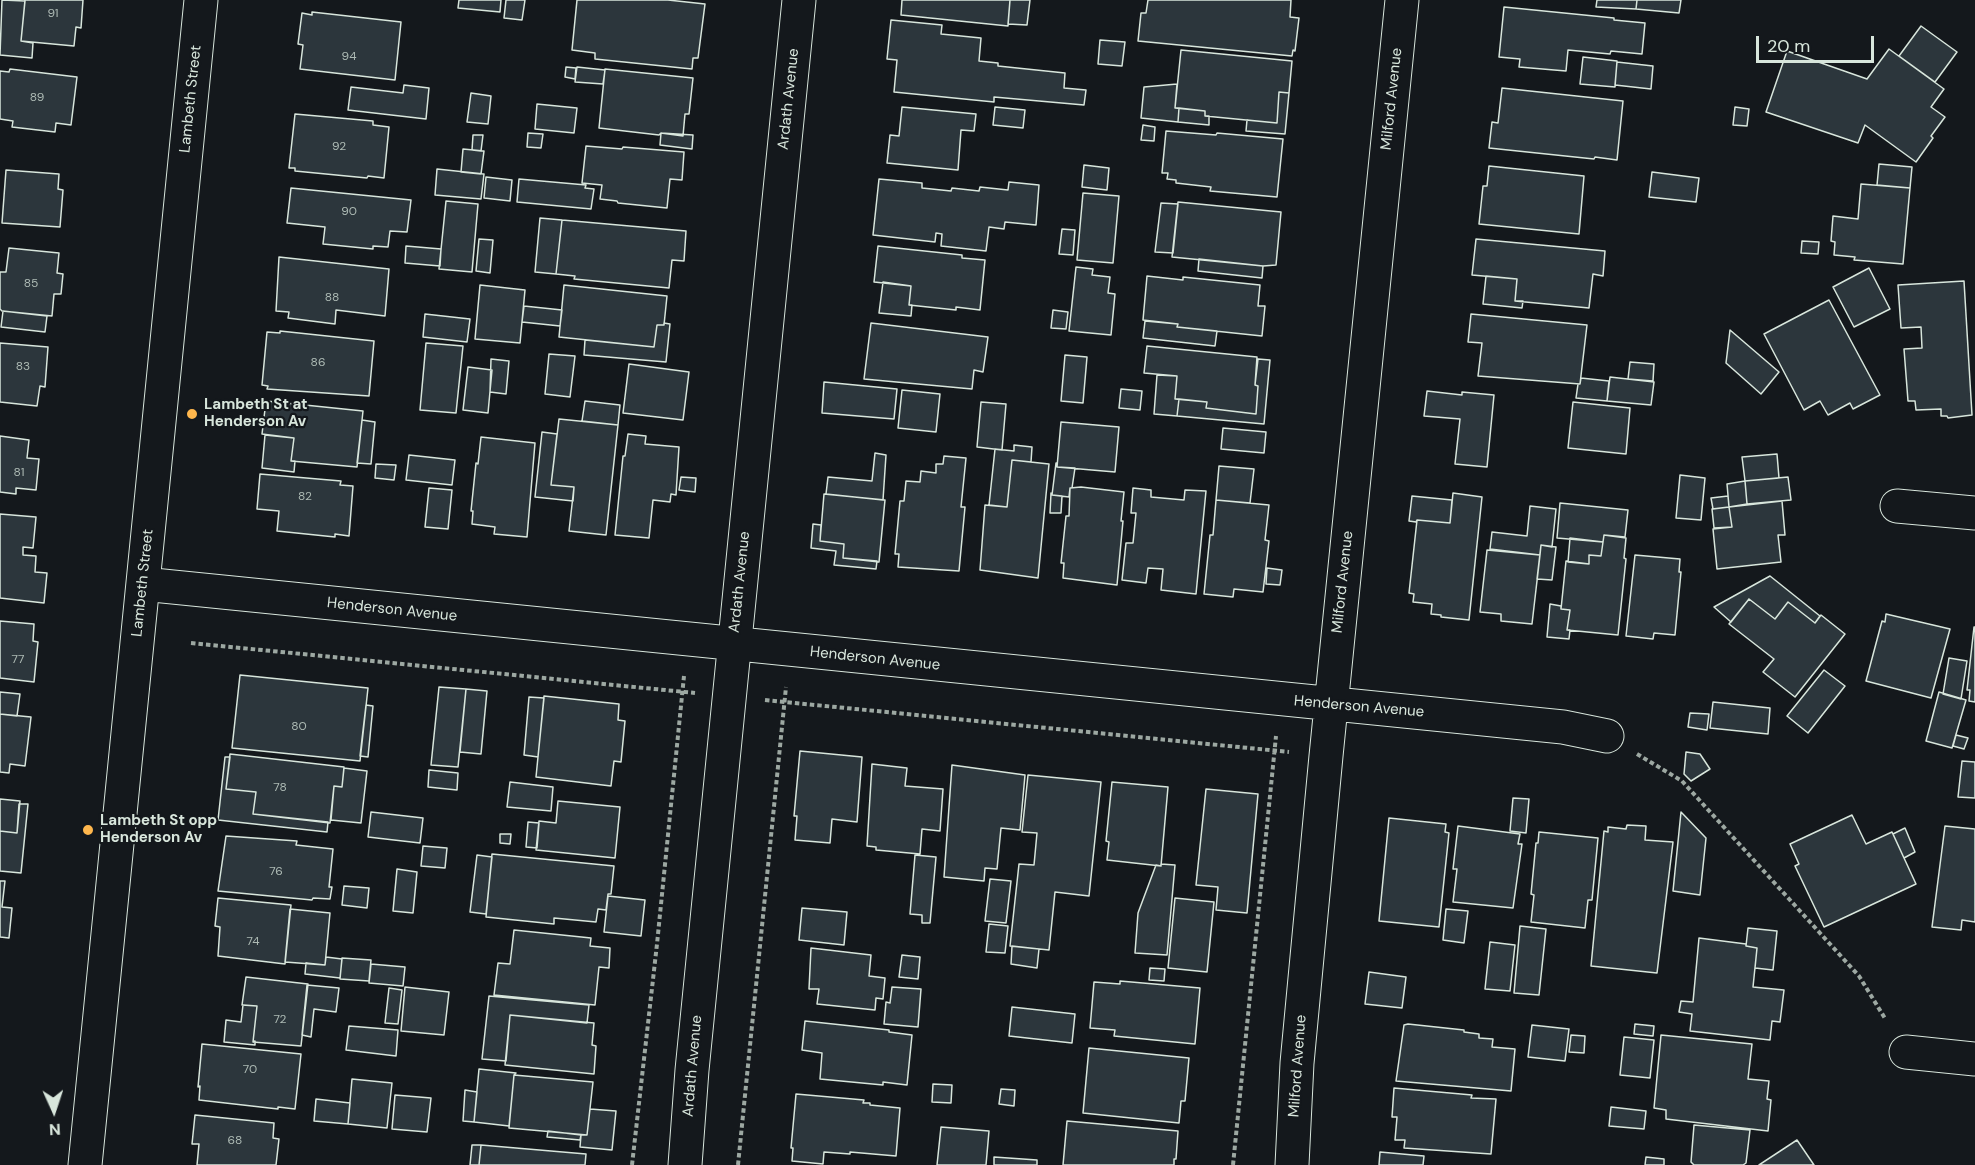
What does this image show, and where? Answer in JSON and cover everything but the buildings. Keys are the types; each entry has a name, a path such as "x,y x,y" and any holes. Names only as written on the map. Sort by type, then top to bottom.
{"street":[{"name":"Lambeth Street","path":"85,1165 201,0"},
{"name":"Ardath Avenue","path":"685,1165 692,1070 799,0"},
{"name":"Milford Avenue","path":"1292,1165 1297,1063 1402,0"},
{"path":"1897,506 1975,513"},
{"name":"Henderson Avenue","path":"143,584 1563,727 1607,736"},
{"path":"1906,1052 1975,1059"}],"path":[{"path":"632,1165 688,640"},
{"path":"738,1165 790,650"},
{"path":"1233,1165 1280,699"},
{"path":"1607,736 1682,781 1859,976 1906,1052"}],"place":[{"name":"Lambeth St at Henderson Av","path":"192,414"},
{"name":"Lambeth St opp Henderson Av","path":"88,830"}]}
